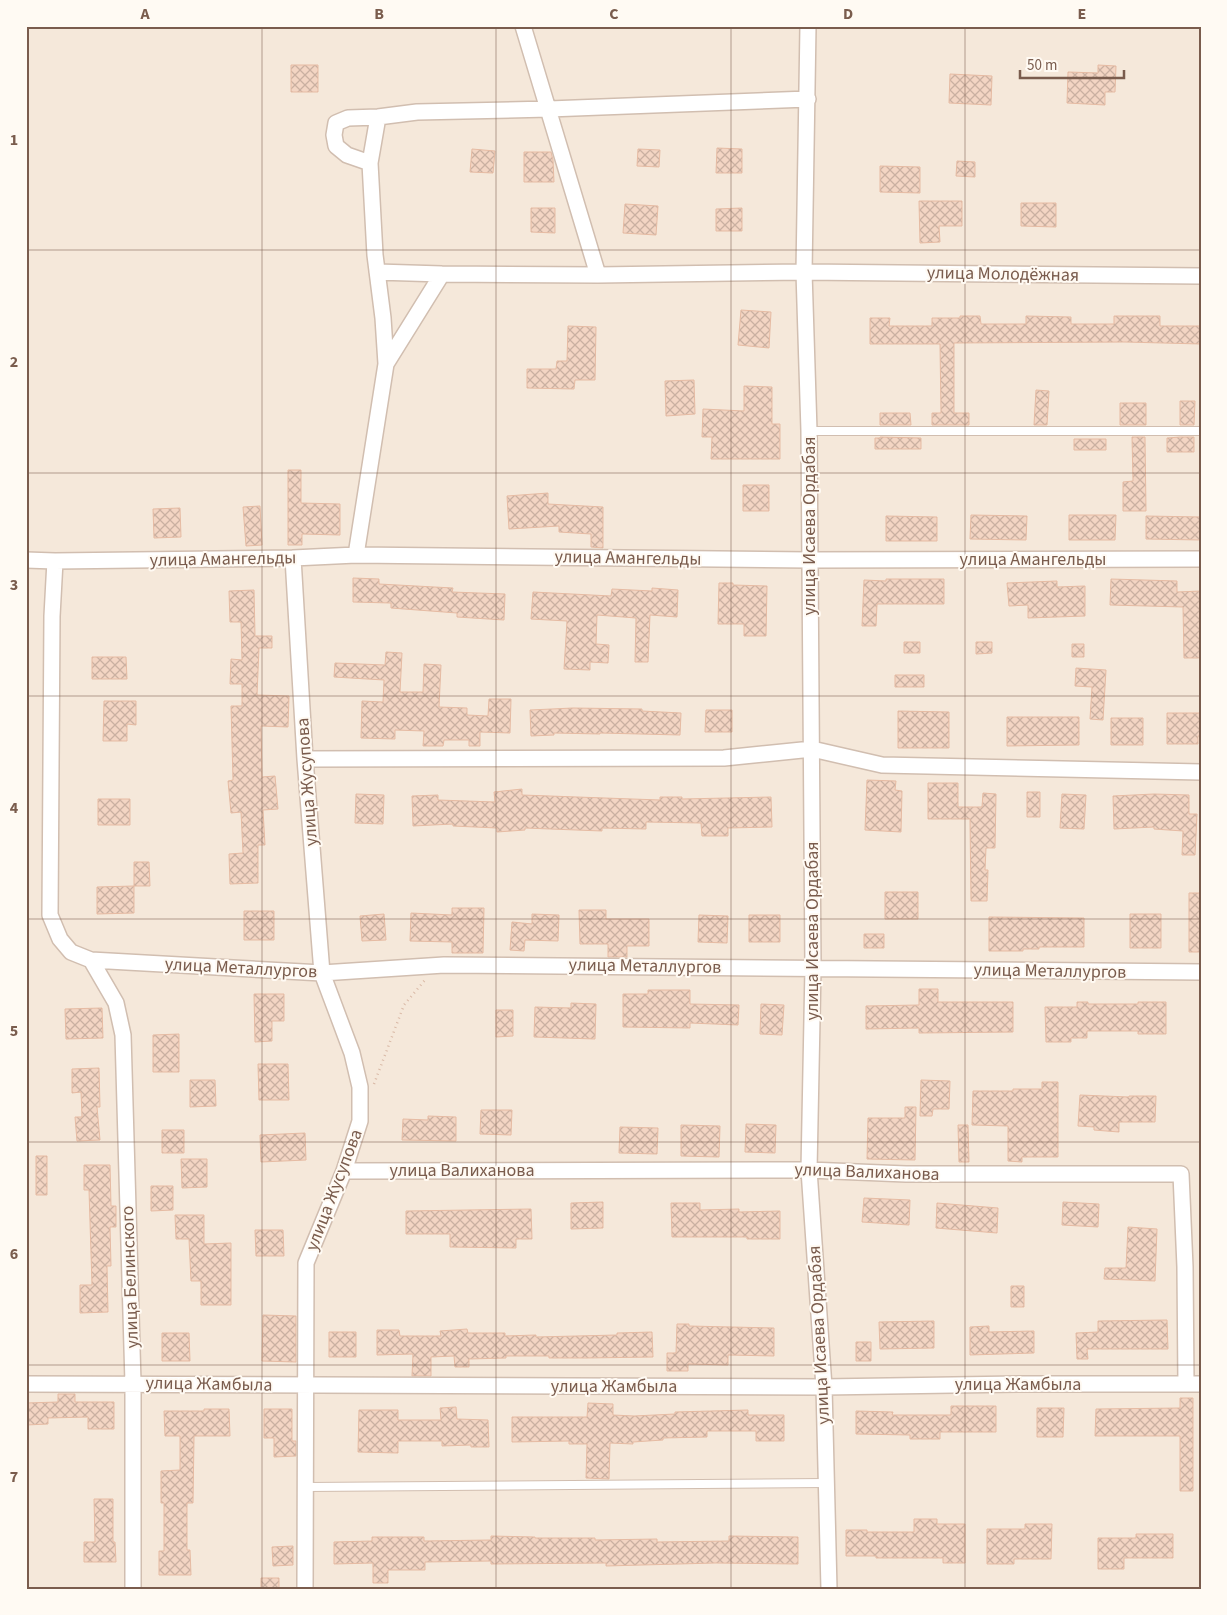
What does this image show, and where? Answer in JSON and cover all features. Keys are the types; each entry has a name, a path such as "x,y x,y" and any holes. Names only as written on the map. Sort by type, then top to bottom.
{"street":[{"path":"523,26 598,275"},
{"name":"улица Исаева Ордабая","path":"808,26 804,272 809,432 812,749 813,968 809,1170 824,1387 829,1589"},
{"path":"370,163 347,155 336,146 334,135 336,123 348,118 378,117 417,112 808,99"},
{"path":"356,555 386,364 385,338 377,272 370,163 378,117"},
{"name":"улица Молодёжная","path":"377,272 598,275 804,272 1201,276"},
{"path":"386,364 442,274"},
{"name":"улица Амангельды","path":"26,560 55,562 293,558 356,555 809,560 1201,559"},
{"name":"улица Жусупова","path":"293,558 305,759 322,973 352,1053 360,1087 360,1121 344,1171 306,1263 305,1589"},
{"path":"55,562 52,616 50,915 60,939 70,952 94,966"},
{"path":"305,759 724,758 812,749 882,765 1201,772"},
{"name":"улица Металлургов","path":"94,966 322,973 444,964 1201,972"},
{"name":"улица Белинского","path":"94,966 116,1003 123,1035 133,1383 133,1589"},
{"name":"улица Валиханова","path":"344,1171 809,1170 906,1174 1181,1174 1193,1384"},
{"name":"улица Жамбыла","path":"26,1384 824,1387 1193,1384"}],"lane":[{"path":"809,432 1201,431"},
{"path":"306,1487 826,1483"}],"path":[{"path":"374,1085 404,1005 424,982 444,964"}],"shaded area":[{"path":"26,26 1201,26 1201,1589 26,1589"}],"building":[{"path":"291,65 318,65 318,92 291,92"},
{"path":"1098,65 1116,66 1115,92 1105,92 1105,105 1067,103 1068,72 1098,73"},
{"path":"950,74 992,76 991,105 949,103"},
{"path":"717,148 742,149 742,173 716,173"},
{"path":"472,149 495,151 493,173 470,172"},
{"path":"638,149 660,150 659,167 637,166"},
{"path":"524,152 551,152 554,182 524,182"},
{"path":"957,161 975,162 975,177 956,176"},
{"path":"880,166 920,167 920,193 880,192"},
{"path":"919,201 962,201 962,226 939,226 940,242 920,243"},
{"path":"1021,203 1056,203 1056,227 1021,226"},
{"path":"625,204 658,206 656,235 623,233"},
{"path":"531,208 555,208 555,233 531,232"},
{"path":"742,208 742,231 716,231 716,209"},
{"path":"741,310 771,312 769,348 738,345"},
{"path":"960,316 980,316 981,324 1026,324 1026,316 1071,317 1071,324 1114,324 1114,316 1160,316 1160,326 1201,326 1201,344 1125,342 954,343 954,413 969,413 969,425 932,425 932,413 941,413 940,344 870,344 870,318 890,318 889,326 932,326 932,318 960,318"},
{"path":"568,326 596,327 595,380 575,380 574,389 527,388 527,369 556,369 557,361 567,361"},
{"path":"694,380 695,414 666,416 665,381"},
{"path":"744,386 772,387 772,424 780,424 780,459 711,459 712,437 702,437 703,409 744,411"},
{"path":"1036,390 1049,391 1047,425 1034,425"},
{"path":"1180,401 1195,401 1194,425 1180,425"},
{"path":"1120,403 1146,403 1146,425 1120,425"},
{"path":"880,413 910,413 911,425 880,425"},
{"path":"1132,437 1145,437 1146,511 1123,511 1123,482 1133,481"},
{"path":"1194,437 1194,452 1167,452 1167,438"},
{"path":"875,438 921,438 921,449 875,449"},
{"path":"1074,439 1106,439 1106,450 1074,450"},
{"path":"288,470 301,470 301,503 340,504 340,535 302,534 302,545 288,545"},
{"path":"743,485 769,485 769,511 743,511"},
{"path":"548,493 548,504 603,507 603,548 591,547 591,534 559,532 559,526 509,529 507,496"},
{"path":"260,506 262,545 246,546 243,507"},
{"path":"180,508 181,537 154,538 153,509"},
{"path":"971,515 1027,516 1026,540 970,539"},
{"path":"1069,515 1116,515 1115,540 1069,540"},
{"path":"886,516 937,517 937,541 886,541"},
{"path":"1146,516 1201,517 1201,540 1146,539"},
{"path":"353,578 379,579 379,584 453,588 452,592 505,594 504,620 457,617 457,613 391,608 391,603 353,602"},
{"path":"886,579 944,579 944,604 877,604 876,626 862,626 864,580 886,581"},
{"path":"1111,579 1177,581 1177,592 1201,591 1201,658 1184,658 1183,607 1110,605"},
{"path":"1057,581 1057,587 1085,586 1085,616 1028,618 1028,605 1009,606 1007,583"},
{"path":"719,583 767,586 766,636 744,636 744,624 718,624"},
{"path":"652,588 678,590 677,617 650,615 648,662 635,662 636,618 597,615 596,644 609,645 608,663 590,662 590,670 564,669 567,621 531,619 533,592 611,596 612,589 652,591"},
{"path":"254,590 255,636 272,636 272,648 259,648 257,695 289,696 288,727 261,726 262,777 275,776 278,809 263,810 265,845 258,845 258,883 230,884 229,854 243,853 241,812 231,813 228,781 233,780 231,706 242,706 242,684 230,684 231,659 242,660 241,622 230,622 229,591"},
{"path":"904,642 920,642 920,653 904,653"},
{"path":"976,642 992,642 992,653 976,654"},
{"path":"1072,644 1084,644 1084,657 1072,657"},
{"path":"386,652 402,653 400,692 423,692 424,664 441,665 439,707 467,708 467,715 488,716 489,699 511,699 510,733 480,732 480,746 469,746 469,740 444,740 443,746 423,746 424,731 395,730 395,739 361,738 362,701 383,702 384,680 334,677 335,663 385,665"},
{"path":"92,657 126,657 127,679 92,679"},
{"path":"1076,668 1106,670 1103,720 1090,719 1092,687 1075,686"},
{"path":"895,675 924,675 924,687 895,687"},
{"path":"104,701 136,701 136,725 127,724 127,741 103,741"},
{"path":"573,708 642,709 642,711 681,713 680,735 554,733 554,735 531,736 530,710"},
{"path":"706,710 732,710 732,732 705,732"},
{"path":"898,711 949,712 949,748 898,748"},
{"path":"1167,713 1201,713 1201,736 1198,736 1198,744 1167,744"},
{"path":"1007,717 1079,717 1079,745 1007,746"},
{"path":"1111,718 1143,718 1143,745 1111,745"},
{"path":"867,780 896,781 895,790 902,791 901,832 865,830"},
{"path":"928,783 958,783 958,807 982,807 983,793 996,794 995,848 986,848 985,870 988,870 987,901 971,901 970,819 928,819"},
{"path":"522,789 522,795 660,800 660,797 682,797 682,799 771,797 772,827 728,828 728,836 702,836 701,823 646,822 646,829 602,828 602,831 525,828 525,830 497,832 497,828 453,826 453,824 413,826 412,796 438,795 438,800 495,802 494,792"},
{"path":"1027,792 1040,792 1040,817 1027,817"},
{"path":"356,794 384,795 383,824 355,823"},
{"path":"1062,794 1086,795 1084,829 1060,828"},
{"path":"1189,795 1189,814 1197,814 1195,855 1182,855 1183,831 1154,829 1154,827 1114,829 1113,796"},
{"path":"98,799 130,799 130,825 98,825"},
{"path":"134,862 149,862 150,886 134,886"},
{"path":"134,886 134,913 97,914 97,887"},
{"path":"885,892 918,892 918,919 885,919"},
{"path":"1189,893 1200,893 1200,952 1189,952"},
{"path":"452,908 484,908 483,953 452,953 452,942 410,941 411,913 452,915"},
{"path":"579,910 606,910 606,919 649,919 649,946 627,946 627,957 608,957 608,944 580,944"},
{"path":"244,911 274,911 274,940 244,940"},
{"path":"384,914 386,940 362,941 360,916"},
{"path":"532,914 559,915 558,941 525,940 524,951 510,950 512,922 532,924"},
{"path":"1130,914 1161,914 1161,948 1130,948"},
{"path":"699,915 728,916 727,943 698,942"},
{"path":"749,915 780,915 780,942 749,942"},
{"path":"989,917 1084,918 1084,947 1039,947 1039,949 1023,949 1023,951 989,951"},
{"path":"864,934 884,934 884,948 864,948"},
{"path":"919,989 938,989 938,1002 1013,1002 1013,1032 919,1033 919,1028 866,1029 866,1006 919,1005"},
{"path":"648,990 690,990 690,1004 739,1005 738,1025 690,1023 690,1028 623,1027 623,994 648,994"},
{"path":"254,994 284,994 284,1021 272,1021 272,1041 255,1042"},
{"path":"1077,1002 1088,1002 1088,1004 1138,1004 1138,1002 1166,1002 1166,1034 1138,1034 1138,1031 1087,1031 1087,1038 1071,1038 1071,1042 1046,1042 1045,1007 1077,1007"},
{"path":"571,1003 596,1004 595,1039 534,1037 535,1007 571,1008"},
{"path":"761,1004 784,1005 782,1035 760,1034"},
{"path":"102,1008 103,1038 66,1039 65,1009"},
{"path":"496,1010 513,1010 513,1036 496,1037"},
{"path":"179,1034 179,1072 153,1072 153,1035"},
{"path":"258,1064 288,1064 289,1100 259,1100"},
{"path":"99,1068 100,1107 97,1107 100,1140 77,1141 75,1117 82,1117 81,1092 72,1093 72,1069"},
{"path":"190,1080 215,1080 216,1106 190,1107"},
{"path":"921,1080 950,1081 949,1109 933,1109 932,1116 920,1116"},
{"path":"1042,1082 1058,1082 1058,1157 1022,1157 1022,1162 1008,1161 1008,1126 972,1125 973,1091 1042,1089"},
{"path":"1080,1095 1156,1096 1155,1122 1119,1122 1119,1132 1094,1130 1094,1127 1078,1126"},
{"path":"905,1107 916,1107 915,1160 867,1159 868,1118 905,1118"},
{"path":"481,1110 512,1110 511,1135 480,1134"},
{"path":"428,1116 456,1117 456,1141 402,1140 403,1119 428,1120"},
{"path":"746,1124 776,1125 775,1153 745,1152"},
{"path":"681,1125 720,1126 719,1157 681,1156"},
{"path":"958,1125 968,1125 969,1162 959,1162"},
{"path":"620,1127 658,1128 657,1154 619,1153"},
{"path":"162,1130 184,1130 184,1153 162,1153"},
{"path":"305,1133 306,1160 261,1162 260,1135"},
{"path":"36,1156 47,1156 47,1195 36,1195"},
{"path":"181,1159 207,1159 207,1187 182,1188"},
{"path":"84,1165 110,1165 111,1206 116,1206 116,1227 110,1227 111,1266 107,1266 108,1312 80,1313 80,1285 92,1285 89,1190 84,1190"},
{"path":"151,1186 173,1186 173,1210 151,1211"},
{"path":"864,1198 910,1200 909,1225 862,1222"},
{"path":"603,1202 603,1228 571,1229 571,1203"},
{"path":"1063,1202 1099,1204 1098,1227 1062,1225"},
{"path":"671,1203 700,1203 700,1210 739,1209 739,1212 780,1211 780,1239 672,1237"},
{"path":"937,1203 998,1208 997,1233 936,1228"},
{"path":"531,1209 532,1239 516,1239 516,1248 450,1247 450,1234 406,1234 406,1211"},
{"path":"175,1215 204,1215 204,1244 231,1243 231,1305 201,1305 201,1281 191,1281 189,1239 176,1239"},
{"path":"1128,1227 1157,1229 1155,1281 1104,1279 1105,1268 1126,1268"},
{"path":"255,1230 283,1230 284,1256 256,1256"},
{"path":"1011,1286 1024,1286 1024,1307 1011,1307"},
{"path":"263,1315 296,1316 296,1362 262,1361"},
{"path":"1167,1320 1168,1349 1087,1349 1088,1359 1077,1359 1076,1333 1098,1332 1098,1321"},
{"path":"934,1321 934,1348 880,1349 879,1322"},
{"path":"677,1324 689,1324 689,1326 774,1328 774,1356 728,1355 728,1365 688,1364 688,1371 667,1371 667,1353 676,1353"},
{"path":"989,1326 989,1332 1034,1331 1034,1353 970,1355 970,1327"},
{"path":"467,1329 468,1333 505,1333 505,1336 536,1335 536,1337 652,1332 653,1357 549,1358 549,1356 506,1356 506,1358 469,1359 469,1367 455,1367 454,1356 431,1357 431,1376 412,1376 413,1354 377,1355 377,1330 399,1330 400,1336 441,1336 440,1331"},
{"path":"329,1332 356,1332 356,1357 329,1357"},
{"path":"162,1333 189,1333 190,1361 162,1361"},
{"path":"856,1342 871,1342 871,1361 856,1361"},
{"path":"58,1394 75,1394 75,1402 114,1402 114,1429 88,1429 88,1417 48,1418 48,1424 26,1425 26,1403 58,1402"},
{"path":"1180,1398 1193,1398 1193,1491 1180,1491 1180,1436 1095,1436 1096,1409 1180,1408"},
{"path":"588,1403 613,1404 613,1415 634,1416 675,1414 675,1412 748,1410 748,1415 784,1415 784,1441 756,1441 756,1431 707,1431 707,1437 663,1438 663,1440 633,1442 633,1444 610,1443 609,1479 586,1478 587,1444 569,1444 569,1441 512,1442 512,1417 587,1417"},
{"path":"951,1406 996,1406 996,1432 940,1432 940,1439 910,1439 910,1435 856,1434 856,1411 893,1412 892,1415 951,1415"},
{"path":"456,1407 457,1419 488,1420 489,1447 471,1447 471,1445 442,1446 442,1441 398,1441 398,1453 358,1452 359,1410 398,1410 398,1420 441,1420 440,1408"},
{"path":"1037,1408 1064,1408 1063,1437 1037,1437"},
{"path":"204,1409 229,1409 230,1436 194,1436 193,1503 187,1503 187,1550 190,1550 191,1575 159,1575 159,1551 164,1551 164,1503 161,1503 161,1471 180,1470 180,1436 165,1436 164,1411 204,1411"},
{"path":"264,1409 292,1409 292,1441 296,1441 296,1456 274,1457 274,1438 264,1438"},
{"path":"94,1499 113,1499 113,1542 115,1542 116,1562 84,1562 84,1542 95,1542"},
{"path":"914,1519 937,1519 937,1524 965,1524 965,1563 943,1563 943,1558 846,1556 846,1530 914,1532"},
{"path":"1025,1524 1052,1524 1051,1559 1014,1559 1014,1564 987,1564 987,1529 1025,1529"},
{"path":"1136,1534 1173,1534 1173,1558 1124,1558 1124,1569 1098,1569 1098,1538 1136,1538"},
{"path":"491,1536 595,1538 595,1540 657,1539 657,1542 729,1541 729,1536 798,1537 798,1564 715,1563 606,1566 606,1563 491,1564 491,1561 425,1562 425,1570 388,1570 388,1583 373,1583 373,1563 334,1564 334,1542 372,1541 372,1537 424,1537 424,1541 491,1540"},
{"path":"293,1546 293,1565 273,1566 272,1547"},
{"path":"261,1578 279,1578 279,1589 261,1589"}]}
